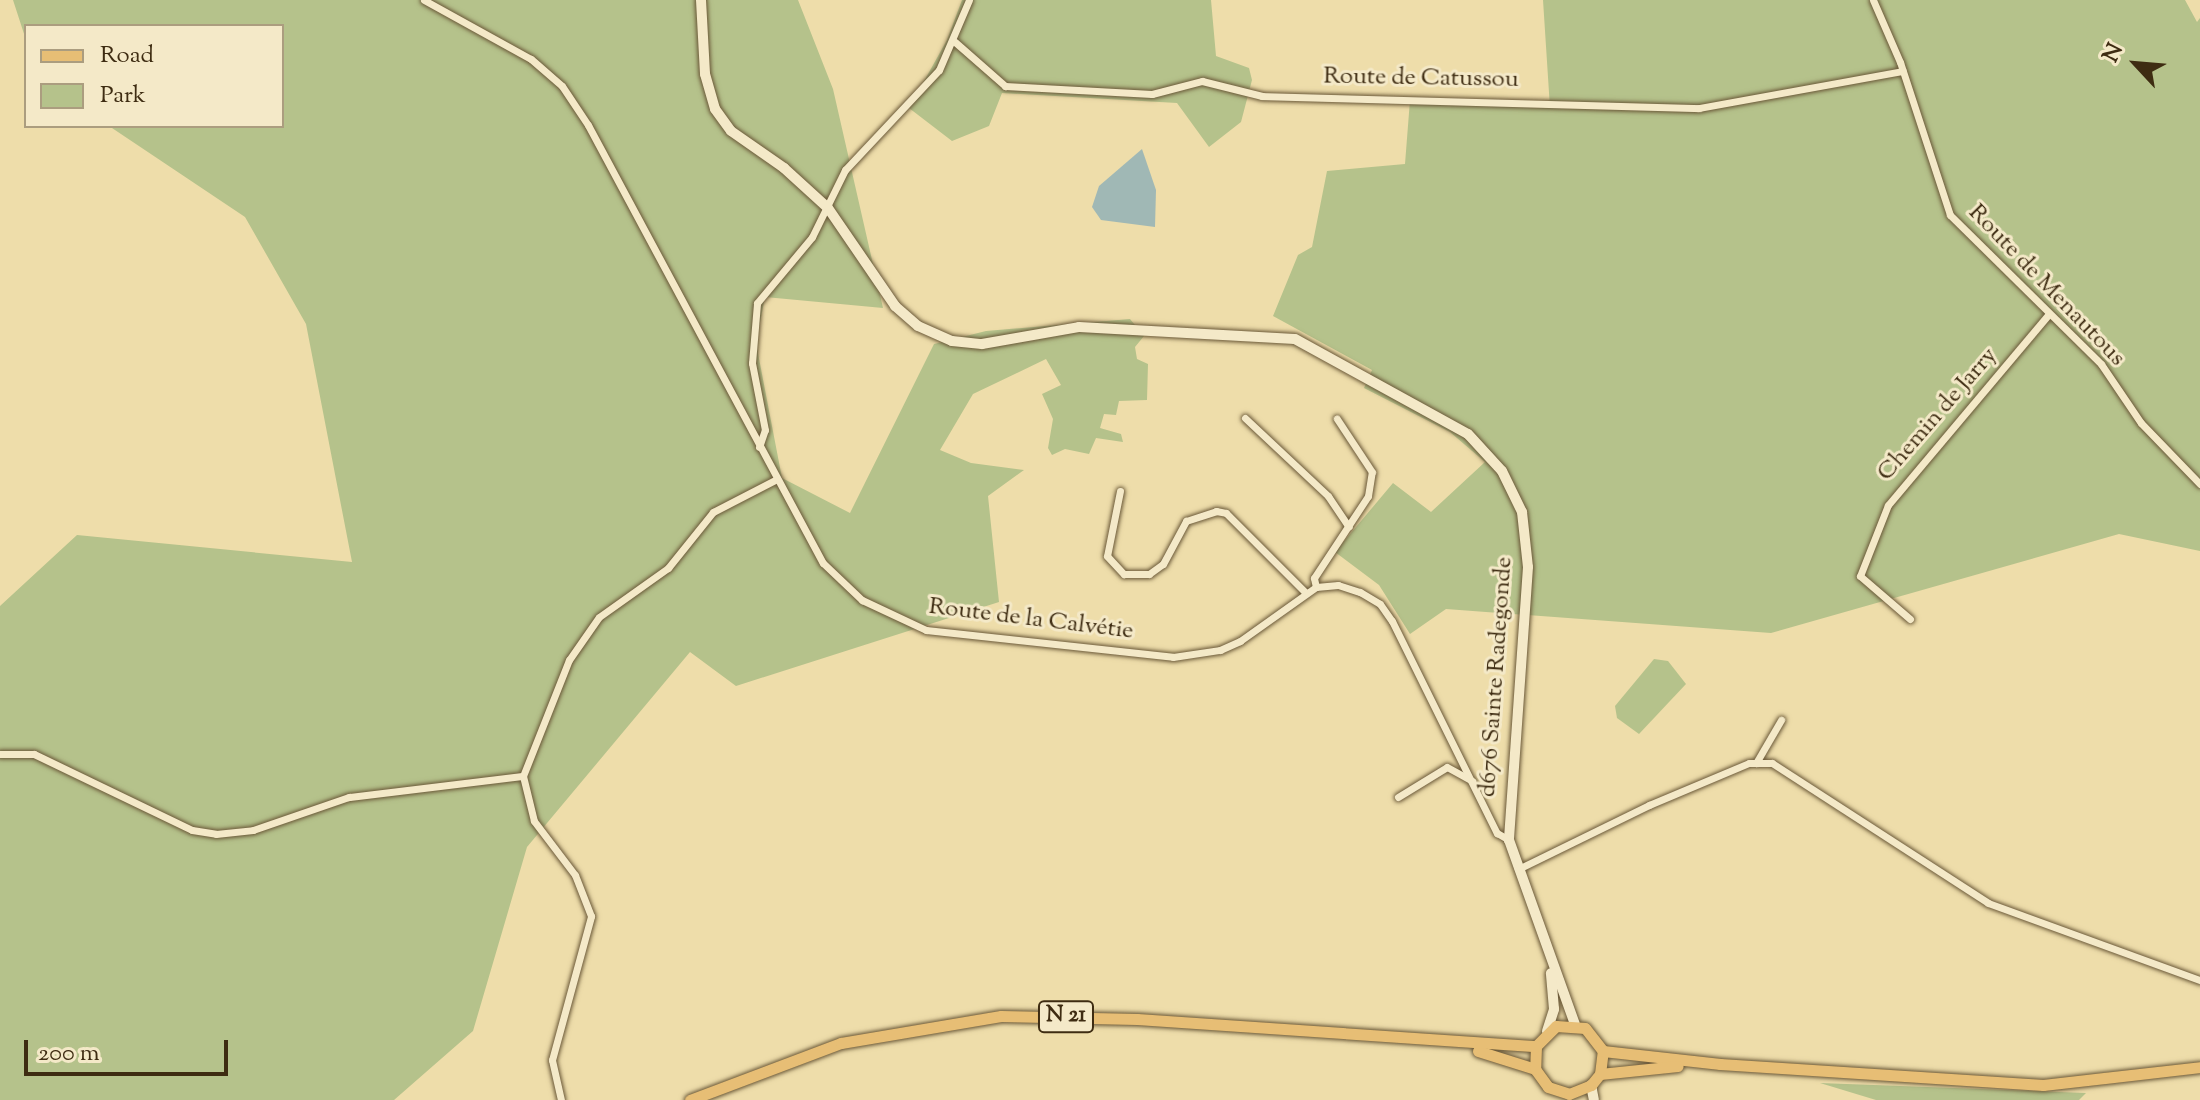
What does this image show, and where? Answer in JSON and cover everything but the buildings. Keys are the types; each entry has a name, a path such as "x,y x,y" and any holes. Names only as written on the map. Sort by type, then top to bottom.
{"main road":[{"name":"d676 Sainte Radegonde","path":"701,0 705,74 715,109 731,131 784,168 828,208 895,306 918,326 952,341 982,344 1079,327 1282,337 1318,348 1468,434 1502,471 1522,512 1528,567 1509,840 1516,871 1545,936"},
{"path":"1545,936 1575,1024 1593,1034 1603,1051 1600,1074 1591,1085 1572,1097 1548,1087 1535,1069 1536,1046 1547,1031 1554,1009 1545,936"},
{"name":"N 21","path":"690,1100 841,1043 1001,1016 1137,1019 1453,1044 1536,1046"},
{"path":"1547,1031 1575,1024"},
{"name":"N 21","path":"1453,1044 1535,1069"},
{"path":"1603,1051 1720,1064 2043,1085 2200,1067"},
{"path":"1600,1074 1720,1064"},
{"path":"1591,1085 1594,1100"}],"street":[{"name":"Route de la Calvétie","path":"424,0 531,59 562,86 588,125 823,563 862,600 926,630 1114,651 1198,655 1240,641 1316,587"},
{"path":"442,10 445,0"},
{"path":"759,447 765,430 752,363 757,303 812,237 845,170 939,70 955,42 969,0"},
{"name":"Route de Menautous","path":"1873,0 1903,71 1950,215 2101,364 2141,423 2200,484"},
{"name":"Route de Catussou","path":"955,42 1005,86 1152,94 1202,81 1262,96 1699,108 1903,71"},
{"name":"Chemin de Jarry","path":"1910,619 1860,576 1888,505 2048,315"},
{"path":"1245,418 1328,496 1349,527"},
{"path":"1337,419 1372,472 1368,496 1314,578 1316,587 1338,585 1380,604 1497,833 1509,840"},
{"path":"561,1100 552,1060 591,916 575,875 534,821 523,776 569,660 599,617 668,568 719,507 777,479"},
{"path":"1120,491 1107,556 1124,574 1149,574 1163,564 1186,521 1216,511 1226,513 1305,592"},
{"path":"1756,763 1781,720"},
{"path":"0,754 34,754 192,830 216,834 253,830 349,797 523,776"},
{"path":"1516,871 1598,826 1756,763 1772,763 1796,774 1988,903 2200,980"},
{"path":"1398,797 1447,767 1472,781"}],"green space":[{"path":"13,0 798,0 833,89 883,308 765,297 756,343 782,478 850,513 934,344 986,331 1130,319 1144,336 1135,347 1137,359 1148,364 1147,400 1119,401 1116,415 1104,414 1100,428 1121,434 1123,442 1096,438 1089,454 1065,449 1052,455 1048,448 1053,419 1042,394 1061,385 1046,359 973,394 940,450 971,463 1024,470 988,496 999,602 736,686 690,652 527,847 473,1031 394,1100 0,1100 0,606 77,535 352,562 306,324 245,217 112,128 284,128 284,24 24,24 24,34"},
{"path":"962,0 1211,0 1216,56 1249,68 1252,80 1241,122 1209,147 1177,103 1002,93 989,126 952,141 909,108 947,40"},
{"path":"1543,0 2185,0 2197,22 2200,18 2200,551 2119,534 1771,633 1446,609 1410,634 1379,585 1335,552 1393,483 1431,512 1485,462 1450,432 1364,388 1372,370 1273,316 1298,255 1312,247 1327,171 1405,164 1410,100 1550,108"},
{"path":"1654,659 1668,661 1686,684 1639,734 1617,718 1615,706"},
{"path":"1820,1083 2086,1093 2079,1100 1876,1100"}],"water":[{"path":"1142,149 1156,190 1155,227 1101,220 1092,207 1099,186"}]}
